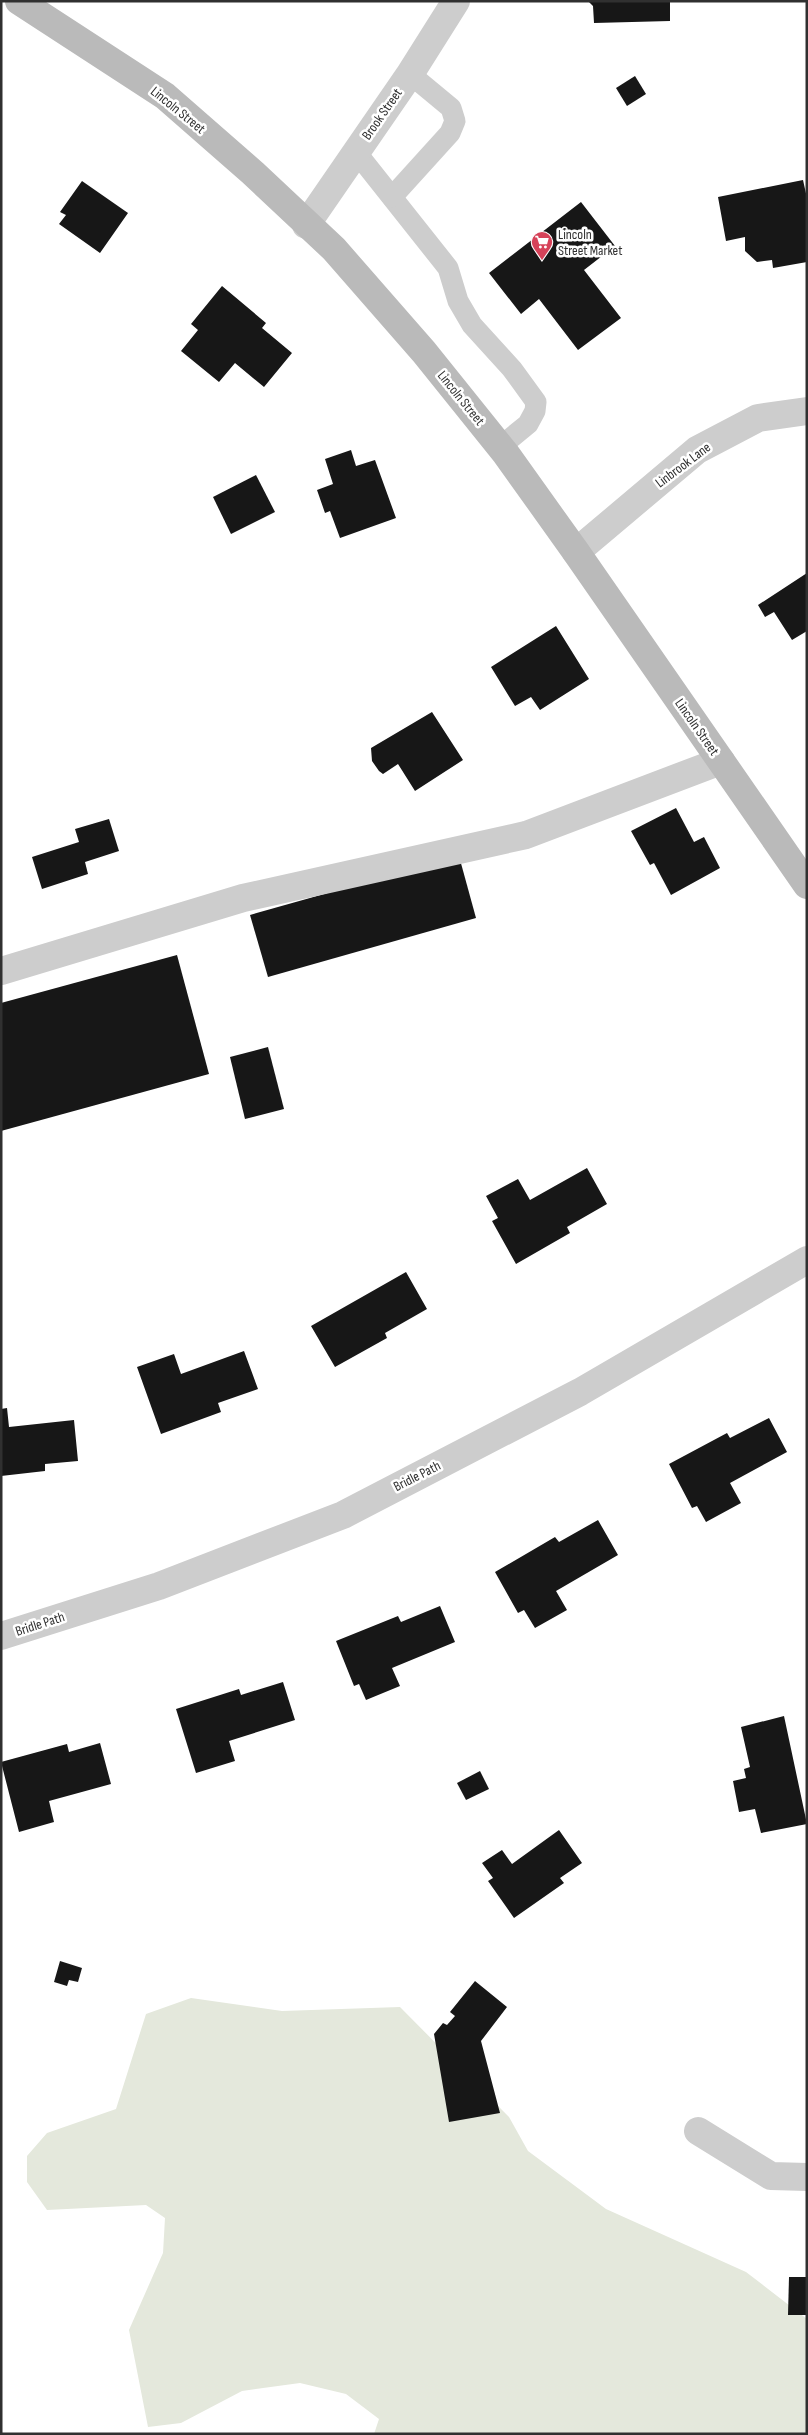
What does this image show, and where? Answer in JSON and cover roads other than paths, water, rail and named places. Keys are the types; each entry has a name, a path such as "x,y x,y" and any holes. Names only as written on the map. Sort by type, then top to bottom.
{"main road":[{"name":"Lincoln Street","path":"19,1 165,96 253,173 306,225 334,249 500,447 576,552 807,885"}],"street":[{"name":"Brook Street","path":"306,225 410,74 456,1"},
{"name":"Linbrook Lane","path":"576,552 697,450 758,418 807,411"},
{"path":"1,971 243,898 526,835 721,761"},
{"name":"Bridle Path","path":"1,1636 159,1586 343,1515 580,1392 807,1260"},
{"path":"698,2131 771,2176 807,2177"}],"lane":[{"path":"392,197 450,133 455,120 451,108 410,74"},
{"path":"356,152 448,268 458,301 472,325 512,369 536,402 535,411 528,424 500,447"}],"place":[{"name":"Lincoln Street Market","path":"542,261"}]}
